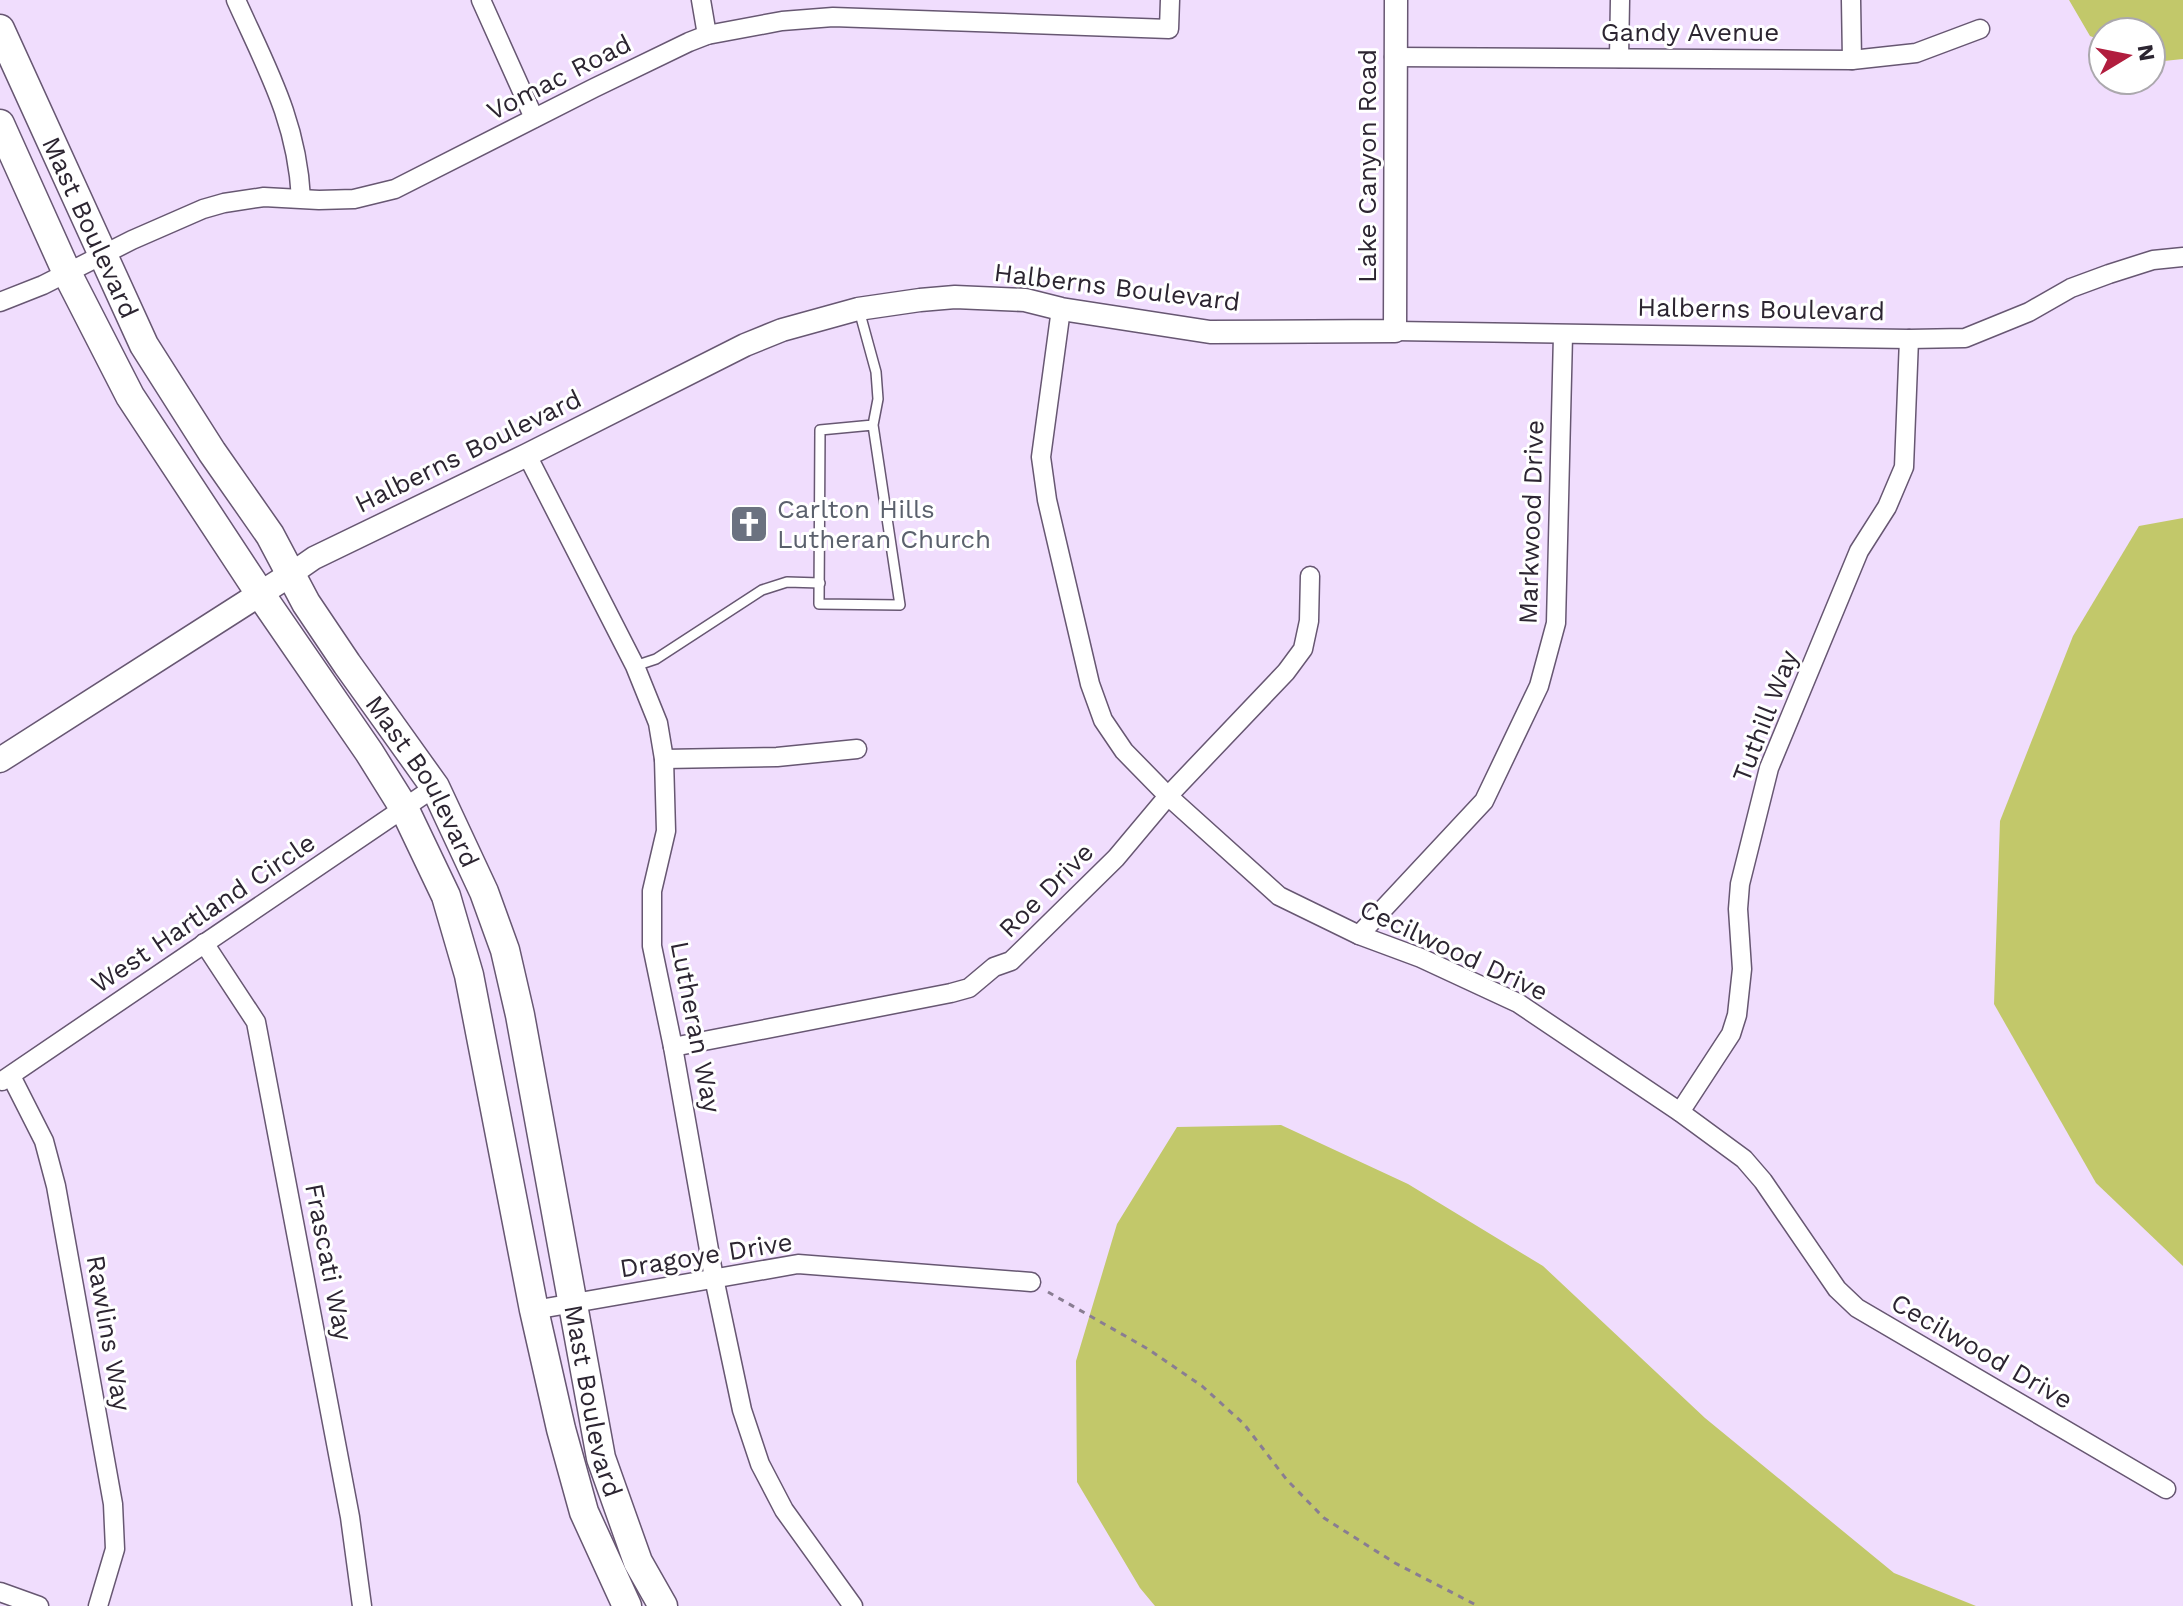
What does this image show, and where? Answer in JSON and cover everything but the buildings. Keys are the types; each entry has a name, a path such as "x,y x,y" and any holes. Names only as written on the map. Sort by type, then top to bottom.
{"main road":[{"name":"Mast Boulevard","path":"0,29 150,356 270,535 306,603 435,787 484,892 505,950 520,1015 601,1458 638,1562 663,1606"},
{"name":"Mast Boulevard","path":"0,124 67,273 130,396 369,752 404,808 446,896 469,975 534,1310 561,1429 584,1512 627,1606"},
{"name":"Halberns Boulevard","path":"0,760 291,574"}],"street":[{"path":"236,0 283,104 297,153 301,198"},
{"path":"481,0 534,118"},
{"path":"701,0 707,35"},
{"name":"Vomac Road","path":"0,302 180,219 224,203 264,197 354,199 395,189 707,35 782,21 833,17 1169,29 1170,0"},
{"name":"Lake Canyon Road","path":"1395,331 1396,0"},
{"path":"1619,58 1620,0"},
{"path":"1851,0 1852,60"},
{"name":"Gandy Avenue","path":"1394,57 1852,60 1916,53 1980,29"},
{"name":"Halberns Boulevard","path":"291,574 314,558 745,345 782,330 858,309 920,300 990,297 1025,300 1061,309 1210,332 1395,331 1965,338 2029,312 2071,288 2153,260 2183,257"},
{"name":"Cecilwood Drive","path":"1061,309 1041,457 1047,500 1090,684 1103,720 1124,751 1168,796 1279,896 1359,935 1421,958 1518,1003 1744,1159 1763,1181 1837,1289 1857,1308 2166,1489"},
{"name":"Markwood Drive","path":"1359,935 1484,801 1539,686 1556,623 1563,335"},
{"name":"Tuthill Way","path":"1680,1112 1731,1034 1737,1015 1742,969 1738,909 1740,884 1769,768 1859,551 1887,507 1904,467 1909,339"},
{"name":"Lutheran Way","path":"527,455 635,666 658,723 664,759 666,831 652,891 652,946 742,1410 760,1464 784,1510 853,1606"},
{"name":"Roe Drive","path":"673,1047 969,988 994,967 1011,961 1116,858 1168,796 1286,672 1303,649 1309,621 1310,576"},
{"path":"664,759 777,757 857,749"},
{"name":"West Hartland Circle","path":"5,1079 435,787"},
{"name":"Frascati Way","path":"204,943 256,1022 350,1517 362,1606"},
{"name":"Rawlins Way","path":"5,1079 44,1141 56,1186 113,1504 115,1549 98,1606"},
{"name":"Dragoye Drive","path":"534,1310 798,1264 1031,1282"},
{"path":"0,1592 39,1606"}],"lane":[{"path":"858,309 876,372 878,399 873,425 900,605 819,604 820,430 873,425"},
{"path":"635,666 656,659 762,590 787,582 820,583"}],"path":[{"path":"1031,1282 1148,1349 1202,1386 1244,1424 1287,1480 1324,1518 1395,1563 1478,1606"}],"green space":[{"path":"2069,0 2183,0 2183,59 2167,61 2167,16 2087,16 2087,31"},
{"path":"2183,518 2183,1266 2096,1183 1994,1004 2000,821 2073,636 2139,526"},
{"path":"1281,1125 1408,1184 1543,1266 1705,1418 1894,1573 1976,1606 1155,1606 1140,1588 1077,1482 1076,1361 1117,1224 1177,1127"}],"place":[{"name":"Carlton Hills Lutheran Church","path":"749,524"}]}
